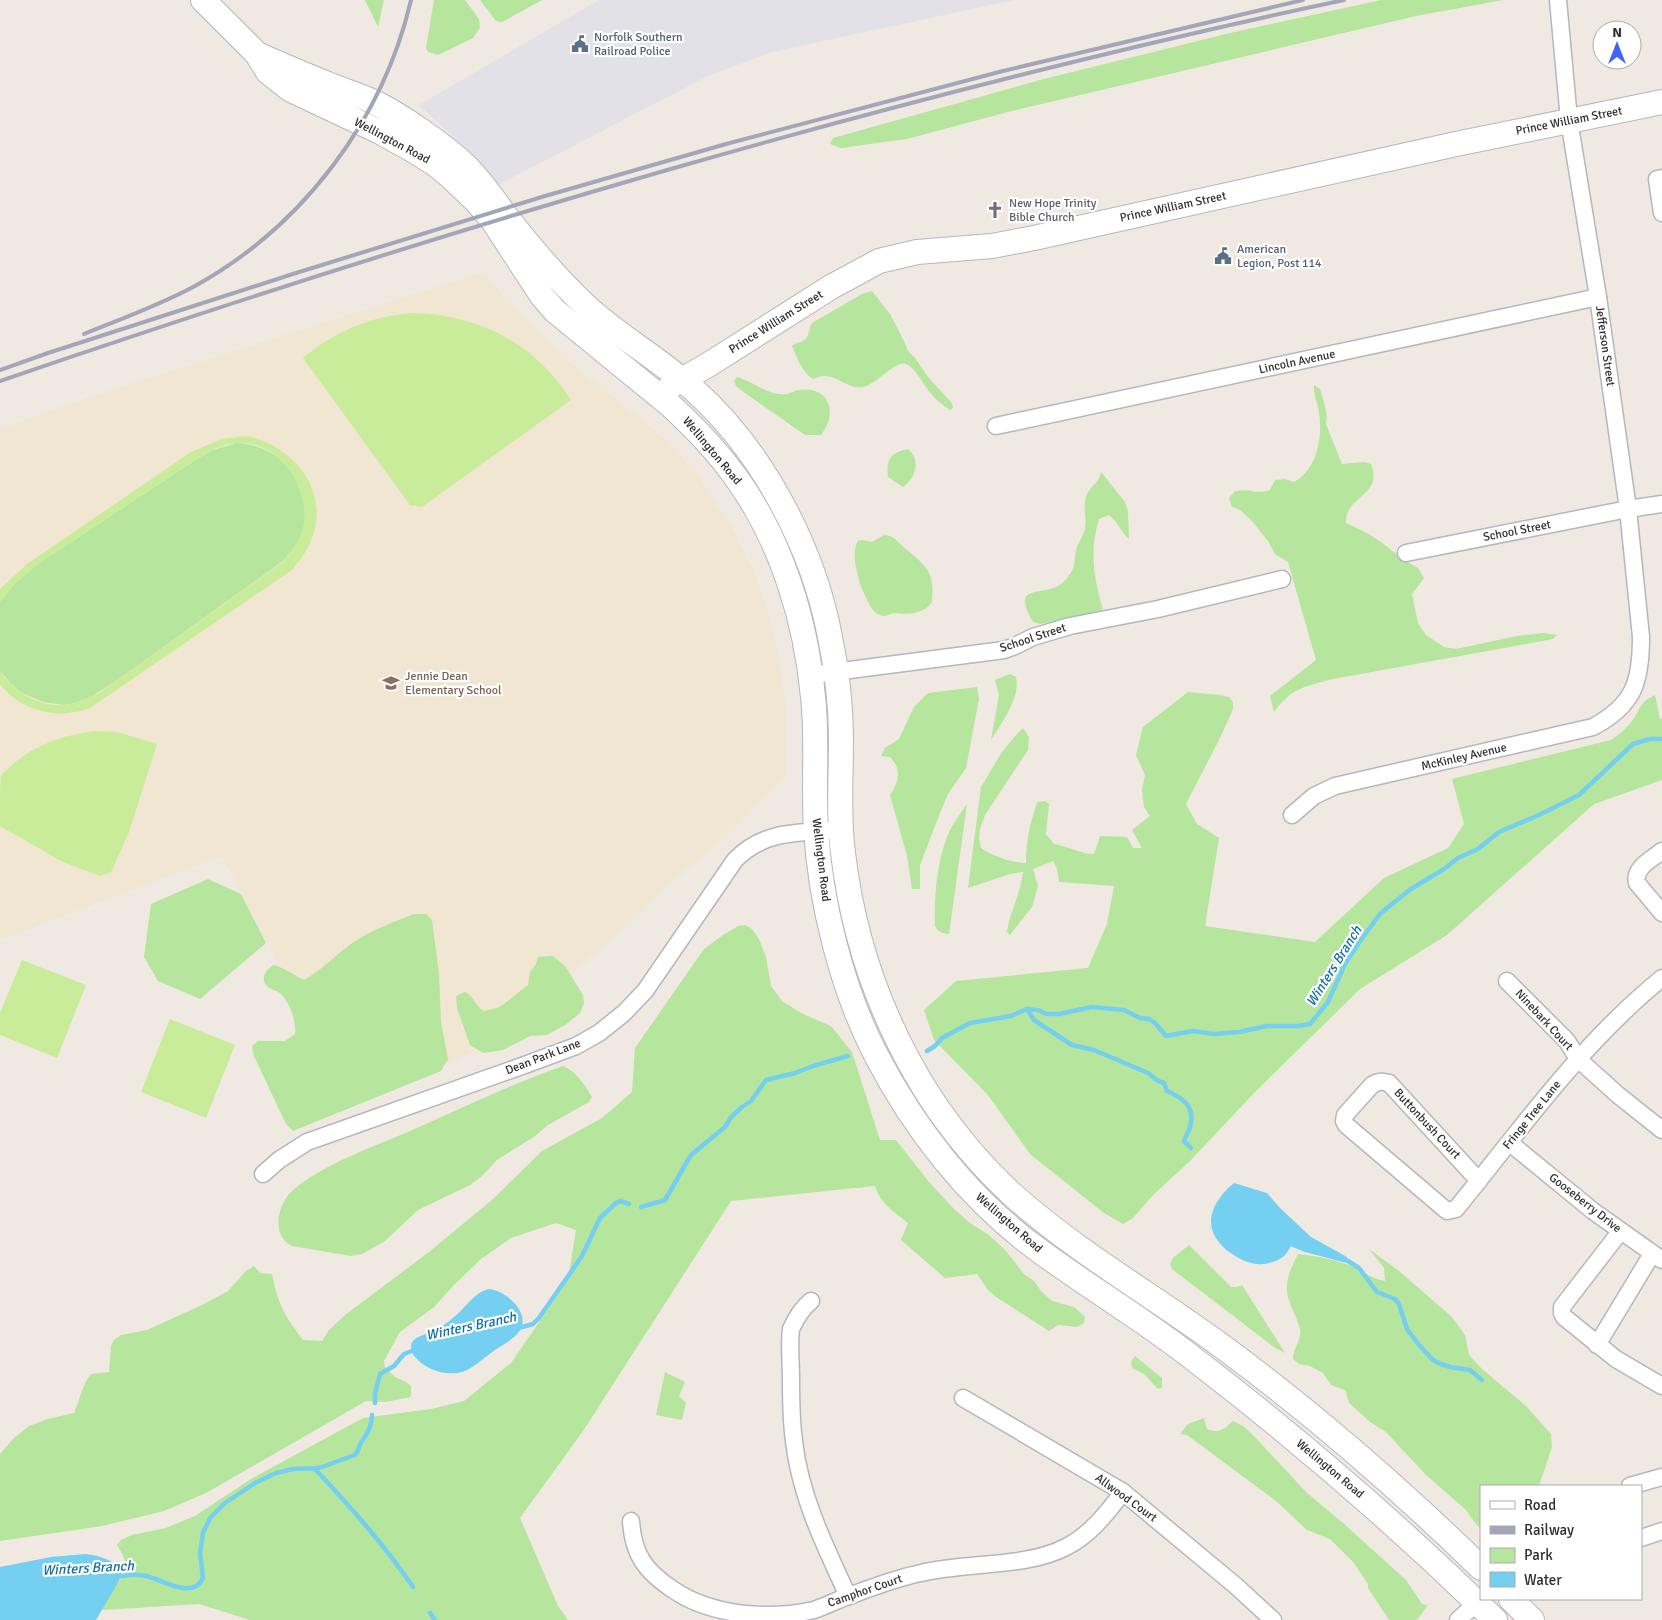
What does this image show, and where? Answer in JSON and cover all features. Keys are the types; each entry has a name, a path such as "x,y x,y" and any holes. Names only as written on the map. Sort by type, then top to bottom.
{"main road":[{"name":"Wellington Road","path":"203,0 258,54 268,72 291,90 380,132 435,164 452,178 493,221 542,296 555,311 687,420 735,476 769,534 788,577 802,629 811,675 814,716 816,832 820,871 837,952 860,1021 874,1053 939,1154 994,1213 1034,1248 1183,1350 1262,1412 1395,1525 1479,1601 1496,1620"},
{"name":"Wellington Road","path":"258,54 373,102 442,146 466,166 480,181 533,250 587,306 624,338 682,380 704,399 743,444 779,497 801,543 824,607 836,672 840,710 841,830 843,853 860,942 880,1001 900,1044 950,1126 975,1156 1014,1195 1061,1234 1206,1335 1297,1403 1390,1483 1480,1567"},
{"name":"Prince William Street","path":"656,394 682,380 850,276 879,261 917,252 992,246 1034,238 1569,120 1662,102"},
{"path":"1512,1600 1532,1620"}],"street":[{"name":"Jefferson Street","path":"1558,0 1569,120 1598,297 1628,509 1641,637 1640,664 1632,692"},
{"path":"1662,178 1657,178 1662,213"},
{"name":"Lincoln Avenue","path":"996,426 1598,297"},
{"name":"School Street","path":"1406,553 1662,504"},
{"name":"School Street","path":"811,675 1004,650 1033,637 1070,626 1176,605 1282,579"},
{"name":"McKinley Avenue","path":"1292,816 1314,796 1335,786 1592,727 1611,717 1624,704 1632,692"},
{"name":"Dean Park Lane","path":"263,1174 279,1160 306,1142 540,1060 576,1046 599,1033 624,1013 645,991 735,860 742,853 770,837 794,833 841,830"},
{"path":"1662,851 1640,868 1635,878 1662,913"},
{"name":"Fringe Tree Lane","path":"1402,1172 1447,1210 1452,1211 1456,1209 1578,1060 1630,1006 1662,978"},
{"name":"Ninebark Court","path":"1508,981 1567,1041 1578,1060 1662,1130"},
{"name":"Buttonbush Court","path":"1402,1172 1346,1125 1344,1121 1345,1115 1377,1082 1389,1083 1479,1181"},
{"name":"Gooseberry Drive","path":"1510,1143 1593,1212 1657,1257"},
{"path":"1620,1232 1562,1307 1562,1313 1564,1317 1616,1359 1662,1386"},
{"path":"1597,1345 1657,1257"},
{"path":"811,1301 803,1308 791,1329 791,1408 794,1441 803,1487 812,1514 848,1596"},
{"name":"Allwood Court","path":"963,1398 1123,1492 1236,1586 1273,1620"},
{"path":"1634,1485 1662,1477"},
{"name":"Camphor Court","path":"631,1521 636,1553 652,1573 679,1594 719,1611 769,1616 813,1610 883,1583 922,1572 1020,1560 1065,1548 1093,1527 1123,1492"},
{"path":"1642,1538 1662,1531"},
{"path":"1458,1620 1479,1601"}],"shaded area":[{"path":"599,0 1014,0 772,52 708,76 498,185 471,153 419,105"},
{"name":"Jennie Dean Elementary School","path":"484,272 515,310 560,354 645,422 676,451 697,475 731,525 753,569 764,599 779,657 786,710 786,778 503,1038 353,1105 222,856 0,940 0,429 89,397"}],"green space":[{"path":"365,0 384,0 378,27"},
{"path":"434,0 465,0 479,19 480,28 473,38 438,55 428,52 426,48"},
{"path":"480,0 542,0 502,22 496,21"},
{"path":"1381,0 1503,0 1416,16 1008,112 907,139 841,148 830,144 833,138 1040,80 1230,33"},
{"path":"872,291 890,314 908,351 951,402 953,407 951,410 934,397 915,371 906,364 896,366 874,382 863,387 856,387 827,376 813,379 803,369 792,346 805,339 812,323 862,294"},
{"path":"413,313 461,319 483,326 503,336 522,348 540,363 571,400 422,507 410,505 303,358 328,340 369,321"},
{"path":"737,377 774,393 788,394 801,390 816,391 827,401 830,414 827,425 821,435 805,435 736,386 734,381"},
{"path":"1314,385 1320,389 1327,416 1326,424 1342,464 1364,462 1371,464 1374,475 1368,490 1351,507 1347,514 1346,523 1372,536 1418,568 1424,578 1412,594 1418,623 1426,635 1444,647 1456,649 1517,636 1543,633 1557,635 1553,639 1323,681 1293,693 1274,712 1270,696 1316,660 1288,562 1275,554 1268,541 1252,521 1240,510 1232,507 1229,498 1235,491 1260,492 1270,490 1275,480 1285,479 1294,482 1308,470 1317,452 1320,432 1319,412"},
{"path":"246,436 263,441 279,449 303,472 311,487 316,503 316,520 312,538 301,559 292,570 90,708 66,713 41,711 30,707 9,694 0,684 0,671 5,679 20,692 47,704 66,705 99,693 279,565 292,551 298,541 304,523 304,508 295,480 287,467 265,448 251,444 230,444 214,449 194,461 41,562 14,584 0,602 0,589 27,564 191,452 222,439"},
{"path":"236,443 260,448 280,459 288,467 300,488 305,524 300,538 287,556 279,564 113,683 90,697 64,705 43,702 20,692 11,684 0,671 0,602 14,584 41,562 194,461 211,451"},
{"path":"908,449 915,458 916,463 914,474 903,487 888,477 888,466 893,455"},
{"path":"1101,472 1125,502 1128,511 1129,539 1109,515 1099,519 1093,554 1097,587 1103,610 1041,624 1033,622 1027,610 1026,597 1030,594 1058,586 1071,572 1074,566 1076,550 1085,528 1087,494 1099,479"},
{"path":"884,535 891,536 896,540 919,560 928,571 931,577 933,592 932,602 925,609 915,613 894,613 883,616 875,612 869,604 858,576 855,548 858,541 872,542"},
{"path":"1010,674 1016,677 1016,693 1005,718 991,740 999,695 995,680"},
{"path":"977,687 979,699 966,768 948,794 920,865 920,889 912,889 907,856 890,795 897,780 898,771 890,757 881,756 885,748 899,739 914,707 928,693"},
{"path":"1188,692 1229,697 1233,702 1233,709 1221,736 1186,804 1197,824 1219,838 1205,926 1315,942 1384,878 1448,848 1464,824 1452,779 1611,740 1629,724 1644,702 1655,695 1660,719 1662,718 1662,780 1594,804 1447,935 1360,989 1254,1093 1190,1161 1153,1195 1133,1218 1123,1224 1104,1213 1030,1154 988,1095 934,1040 924,1010 956,981 1088,968 1107,924 1114,886 1059,882 1057,869 1053,861 1033,869 1038,886 1032,907 1010,935 1007,932 1008,924 1023,872 1010,874 968,888 981,787 1002,752 1016,735 1023,728 1029,737 1028,750 985,815 980,829 981,848 991,854 1015,862 1026,863 1032,818 1037,802 1045,801 1049,804 1046,834 1054,844 1094,854 1100,836 1127,837 1133,848 1142,848 1132,830 1150,816 1144,807 1142,790 1145,775 1136,755 1143,727"},
{"path":"96,731 117,732 157,744 129,832 111,872 100,876 61,861 0,826 1,776 4,772 21,758 41,746 73,735"},
{"path":"967,804 949,934 939,931 935,926 935,903 939,865 950,830"},
{"path":"208,879 241,894 266,943 200,999 158,981 144,957 151,904"},
{"path":"414,914 426,914 432,920 439,974 441,1022 448,1059 441,1071 293,1131 286,1124 254,1056 252,1046 258,1041 285,1041 295,1034 294,1018 289,1007 281,994 265,984 266,972 274,965 304,980 364,936"},
{"path":"745,925 752,929 759,939 766,957 771,986 782,1001 801,1013 831,1026 852,1052 880,1140 896,1140 929,1182 954,1209 970,1223 989,1235 1006,1251 1024,1274 1034,1281 1052,1301 1074,1307 1085,1317 1084,1323 1077,1327 1058,1325 1049,1331 996,1297 988,1290 977,1274 945,1278 901,1240 908,1223 884,1202 875,1186 731,1201 583,1431 520,1518 558,1606 568,1620 250,1620 199,1604 102,1610 127,1570 123,1555 117,1545 121,1540 132,1535 166,1528 195,1516 251,1479 363,1418 431,1409 464,1401 511,1363 568,1280 576,1230 556,1223 511,1238 481,1259 434,1307 400,1332 384,1361 385,1367 395,1377 411,1386 411,1397 385,1402 366,1401 206,1493 164,1511 102,1526 0,1541 0,1454 13,1439 29,1426 74,1413 83,1388 91,1374 109,1372 111,1346 114,1340 121,1335 147,1330 204,1304 228,1291 246,1271 254,1266 260,1273 272,1274 283,1309 303,1340 322,1341 329,1330 345,1315 429,1252 493,1199 542,1151 602,1118 632,1092 635,1048 704,949 738,926"},
{"path":"553,956 565,966 583,995 584,1003 580,1013 565,1025 547,1035 530,1036 503,1050 483,1053 470,1045 457,1008 456,996 465,992 484,1011 500,1007 528,985 530,972 536,964 538,957"},
{"path":"22,960 86,985 57,1058 0,1035 0,1013"},
{"path":"170,1019 235,1045 206,1118 141,1092"},
{"path":"563,1066 572,1071 583,1083 592,1097 589,1102 548,1125 535,1136 497,1160 482,1176 470,1185 418,1210 385,1241 362,1254 351,1256 292,1246 281,1235 278,1220 283,1204 292,1191 304,1181 348,1157"},
{"path":"1189,1245 1231,1287 1242,1285 1285,1353 1274,1347 1172,1269 1170,1264 1173,1258"},
{"path":"1369,1249 1399,1271 1452,1317 1465,1335 1469,1355 1482,1369 1526,1406 1551,1434 1552,1447 1539,1485 1480,1485 1480,1528 1466,1510 1426,1475 1386,1432 1370,1422 1349,1403 1345,1390 1331,1385 1323,1373 1310,1366 1299,1364 1293,1359 1300,1337 1300,1329 1289,1301 1287,1281 1298,1254 1343,1263 1385,1281 1384,1268"},
{"path":"1135,1356 1162,1378 1162,1388 1158,1389 1144,1374 1132,1368 1131,1362"},
{"path":"665,1372 685,1382 679,1396 686,1403 682,1420 656,1415"},
{"path":"1204,1418 1207,1429 1215,1431 1222,1430 1233,1421 1243,1426 1307,1493 1406,1580 1422,1604 1428,1605 1417,1620 1389,1620 1353,1562 1330,1539 1307,1530 1276,1501 1187,1435 1180,1434 1188,1424"}],"water":[{"path":"1234,1183 1267,1193 1311,1237 1347,1257 1348,1261 1292,1245 1283,1257 1267,1264 1242,1260 1234,1255 1216,1237 1212,1230 1211,1222 1213,1210 1218,1200"},
{"path":"489,1289 508,1297 518,1308 523,1321 516,1335 474,1366 460,1372 439,1372 426,1366 415,1357 411,1348 414,1340 443,1326 474,1297"},
{"path":"86,1554 111,1561 122,1572 119,1581 96,1620 0,1620 0,1567 51,1557"}],"waterway":[{"name":"Winters Branch","path":"927,1051 942,1038 970,1023 1011,1016 1027,1009 1038,1010 1046,1014 1059,1014 1092,1007 1124,1010 1140,1018 1149,1019 1166,1036 1193,1031 1214,1034 1239,1032 1267,1026 1310,1024 1328,1002 1345,964 1360,941 1380,914 1392,904 1458,858 1478,849 1499,832 1579,795 1633,744 1650,739 1662,739"},
{"path":"1027,1009 1034,1020 1072,1045 1094,1050 1148,1073 1164,1083 1167,1091 1183,1100 1190,1109 1191,1120 1184,1141 1191,1148"},
{"name":"Winters Branch","path":"641,1207 665,1200 691,1155 725,1127 731,1117 751,1101 766,1080 848,1056"},
{"name":"Winters Branch","path":"515,1329 533,1324 539,1318 582,1256 600,1218 620,1201 629,1204"},
{"path":"1287,1242 1303,1249 1348,1261 1359,1268 1377,1292 1395,1299 1399,1304 1407,1329 1433,1360 1450,1367 1470,1370 1482,1380"},
{"name":"Winters Branch","path":"375,1403 375,1394 380,1374 394,1366 404,1354 417,1349"},
{"name":"Winters Branch","path":"114,1577 142,1575 176,1587 192,1588 198,1585 203,1578 200,1553 203,1533 210,1518 225,1503 255,1483 276,1473 293,1469 319,1468 355,1455 370,1428 372,1415"},
{"path":"315,1469 366,1526 413,1587"},
{"path":"430,1613 435,1620"}],"railway":[{"path":"84,334 154,306 195,286 234,261 270,233 303,201 333,166 359,127 381,87 398,44 411,0"},
{"path":"0,370 296,273 545,196 726,144 1003,71 1303,0"},
{"path":"0,381 332,271 666,170 1004,79 1173,38 1344,0"}],"place":[{"name":"Norfolk Southern Railroad Police","path":"580,44"},
{"name":"New Hope Trinity Bible Church","path":"995,210"},
{"name":"American Legion, Post 114","path":"1223,256"},
{"name":"Jennie Dean Elementary School","path":"391,683"}]}
